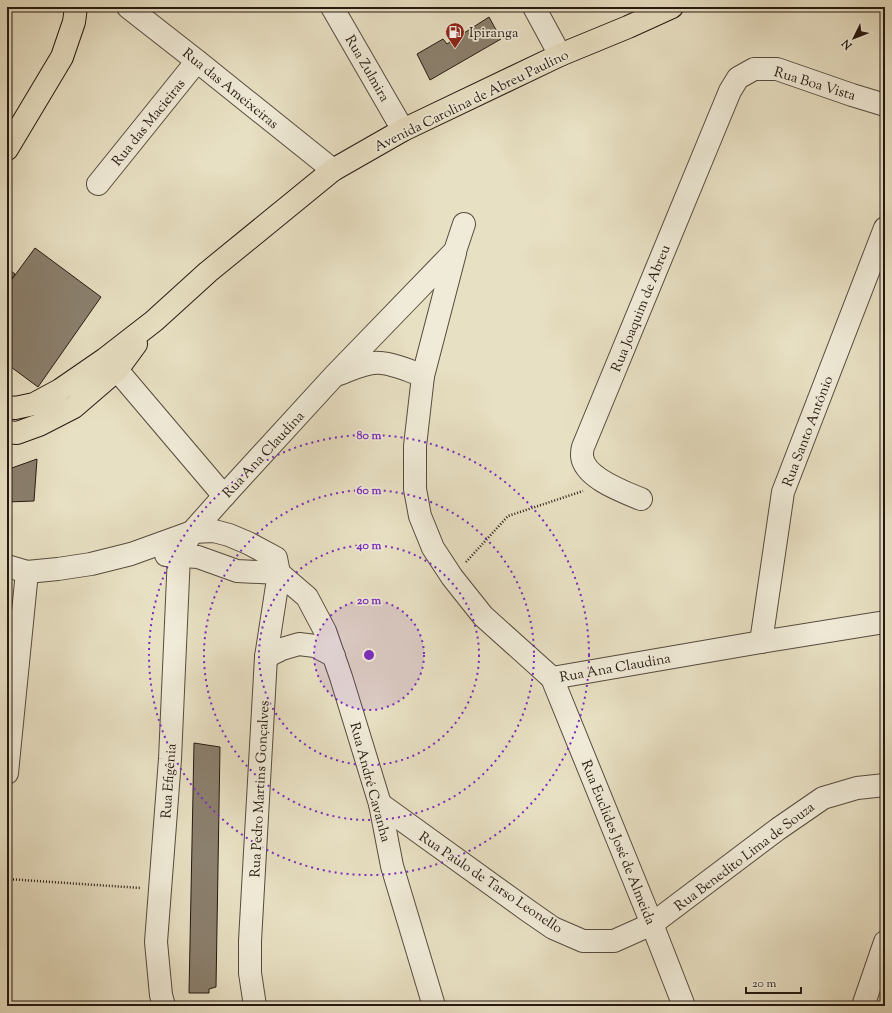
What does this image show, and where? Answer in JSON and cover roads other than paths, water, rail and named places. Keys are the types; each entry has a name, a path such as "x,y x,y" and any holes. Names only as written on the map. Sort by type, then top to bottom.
{"main road":[{"path":"7,149 62,57 74,22 76,7"},
{"name":"Avenida Carolina de Abreu Paulino","path":"7,407 15,408 34,404 60,390 105,359 154,321 208,272 333,170 403,130 560,55 672,7"},
{"name":"Avenida Carolina de Abreu Paulino","path":"7,432 17,433 39,425 74,407 117,370 154,321"}],"street":[{"name":"Rua das Ameixeiras","path":"128,7 333,170"},
{"name":"Rua Zulmira","path":"332,7 403,130"},
{"path":"534,7 560,55"},
{"name":"Rua das Macieiras","path":"98,184 197,61"},
{"name":"Rua Boa Vista","path":"730,91 738,78 754,69 778,69 885,105"},
{"name":"Rua Joaquim de Abreu","path":"641,499 606,483 595,475 587,467 582,457 583,447 730,91"},
{"name":"Rua Ana Claudina","path":"464,224 455,252 423,376 416,446 414,489 420,516 433,548 452,577 483,616 552,678 885,622"},
{"name":"Rua Santo Antônio","path":"761,642 783,492 885,228"},
{"name":"Rua Ana Claudina","path":"179,555 192,532 224,496 334,376 455,252"},
{"name":"Rua Ana Claudina","path":"334,376 364,365 381,362 423,376"},
{"path":"117,370 224,496"},
{"name":"Rua André Cavanha","path":"17,569 58,570 91,564 131,554 192,532 214,531 229,535 248,543 276,558 279,573"},
{"name":"Rua André Cavanha","path":"131,554 198,557 237,571 279,573 307,597 325,631 334,656 380,804 392,866 434,1006"},
{"name":"Rua Efigênia","path":"164,1006 161,995 156,942 170,759 179,555"},
{"path":"7,773 17,569"},
{"name":"Rua Pedro Martins Gonçalves","path":"255,1006 250,973 250,941 266,657 279,573"},
{"path":"266,657 299,644 315,646 334,656"},
{"name":"Rua Euclides José de Almeida","path":"552,678 684,1006"},
{"name":"Rua Benedito Lima de Souza","path":"652,924 778,829 823,798 858,788 885,785"},
{"name":"Rua Paulo de Tarso Leonello","path":"380,804 527,910 554,928 583,941 614,942 652,924"},
{"path":"863,1006 885,942"}],"place":[{"name":"Ipiranga","path":"455,49"}]}
